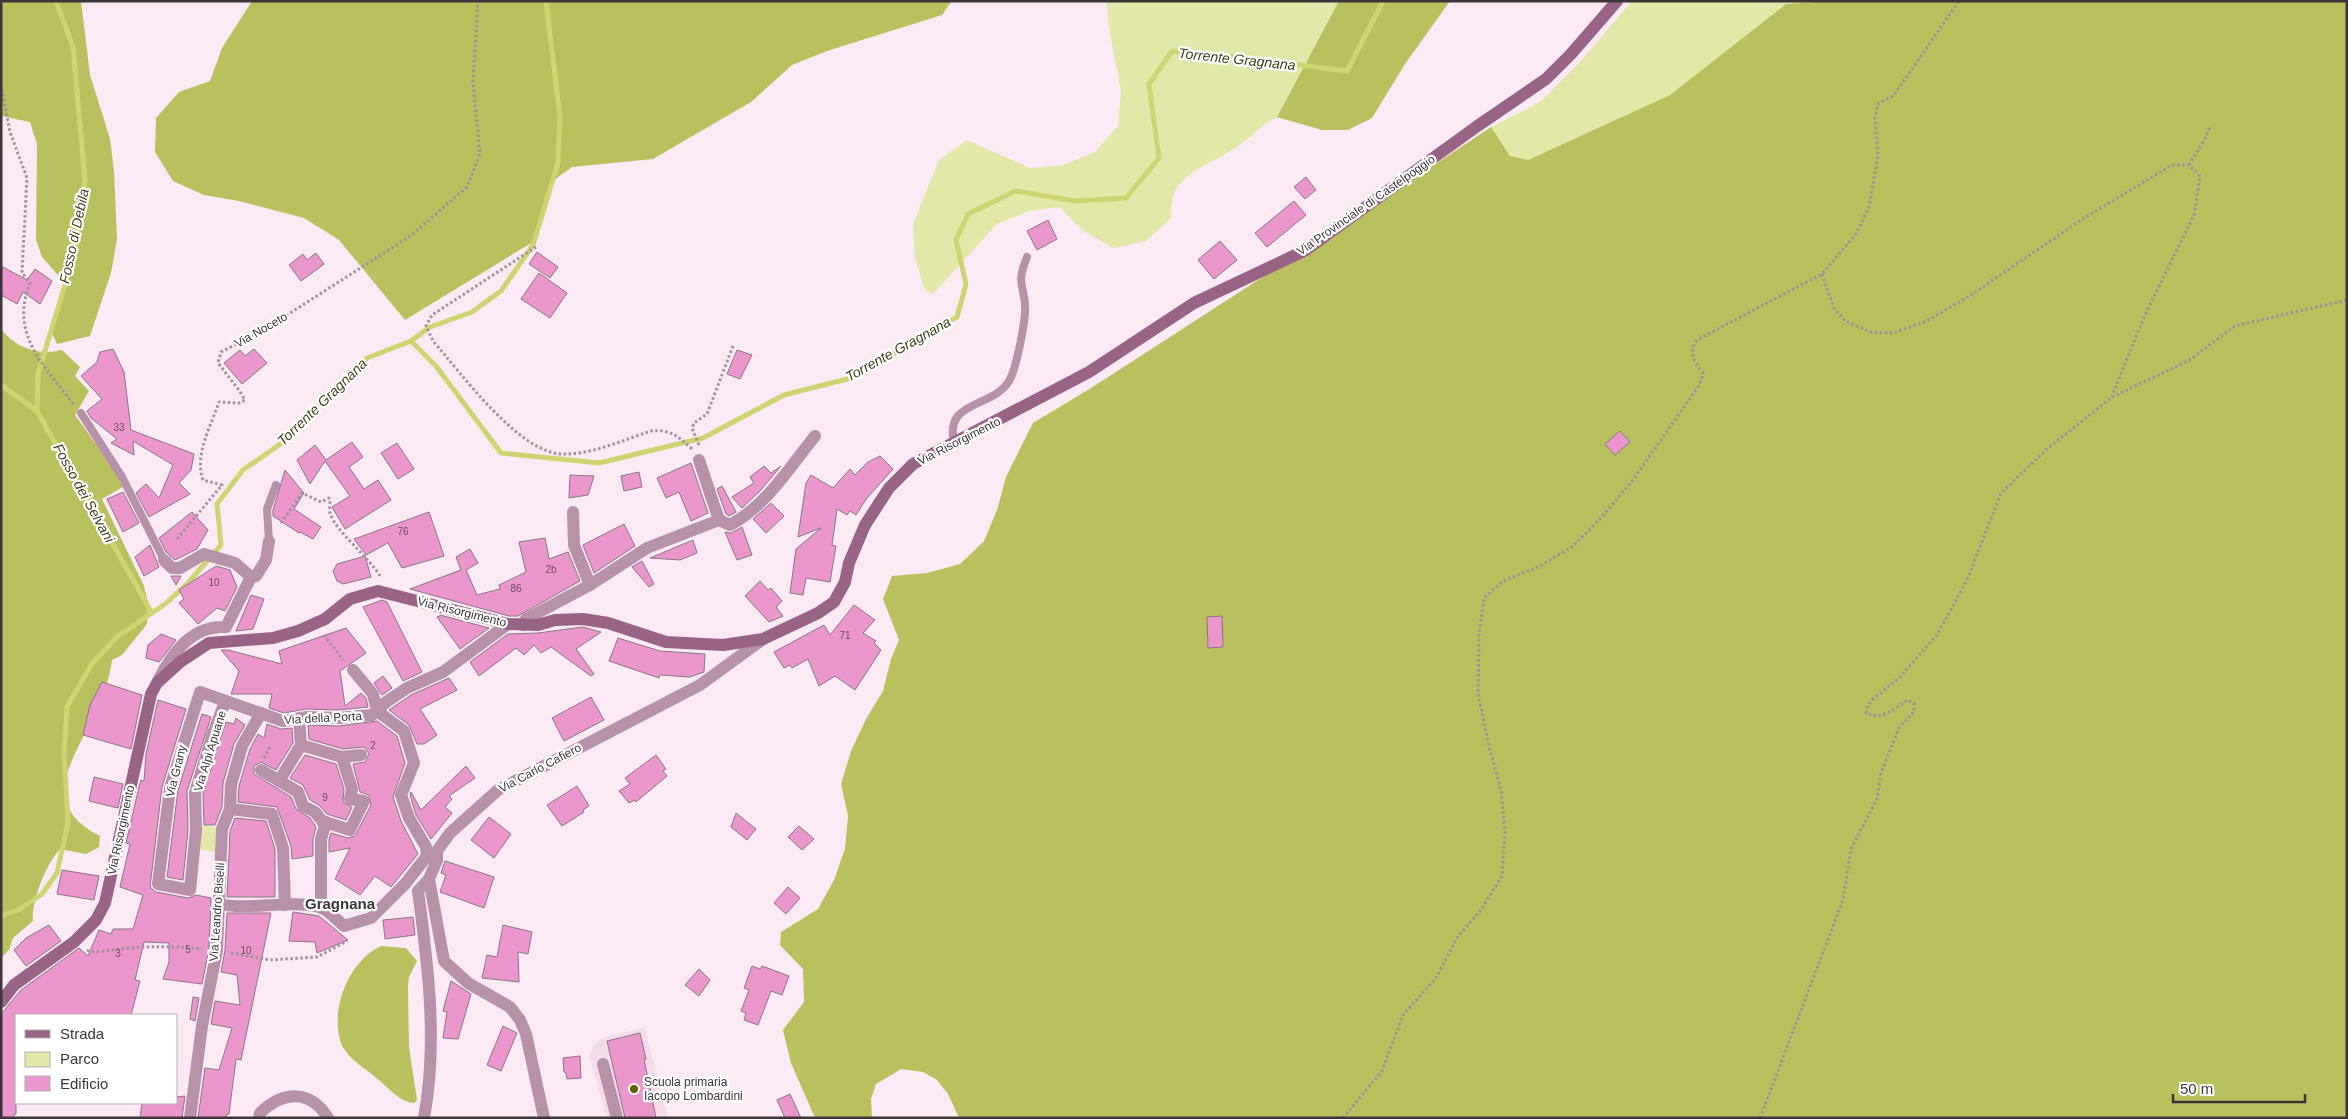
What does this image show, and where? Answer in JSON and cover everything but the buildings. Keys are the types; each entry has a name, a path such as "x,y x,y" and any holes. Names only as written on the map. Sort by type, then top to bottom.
{"main road":[{"name":"Via Provinciale di Castelpoggio","path":"1089,372 1194,303 1306,250 1476,127 1546,79 1571,54 1617,1"},
{"name":"Via Risorgimento","path":"1,1002 14,985 74,942 96,920 105,903 151,694 157,683 180,662 209,643 273,638 315,625 350,599 378,591 508,624 523,625 583,619 608,623 666,642 723,645 763,639 818,613 834,602 846,582 849,563 865,525 888,488 913,464 1089,372"}],"street":[{"path":"523,625 526,619 590,585 647,548 719,520 730,525 750,513 780,482 815,436"},
{"path":"698,453 719,520"},
{"path":"573,512 574,544 590,585"},
{"path":"157,683 172,654 200,630 214,626 226,627 251,577 256,576 266,560 268,541"},
{"path":"164,560 172,568 180,568 204,554 235,563 251,577"},
{"name":"Via della Porta","path":"261,713 282,721 372,715 386,702 407,688 450,667 508,624"},
{"name":"Via Carlo Cafiero","path":"424,1118 430,1088 428,969 418,891 429,879 432,858 450,833 498,790 700,685 763,639"},
{"path":"220,904 286,904 322,908 344,926 371,918 432,858 409,818 401,795 414,763 404,731 377,710 373,694 353,670"},
{"name":"Via Grany","path":"190,890 158,884 170,788 200,692 261,713"},
{"name":"Via Alpi Apuane","path":"190,890 196,830 195,793 212,736 225,702"},
{"name":"Via Leandro Biselli","path":"190,1118 202,1026 217,950 222,829 230,809 231,785 242,746 261,713"},
{"path":"279,781 301,745 299,719"},
{"path":"301,745 342,756 361,755"},
{"path":"261,770 298,792 303,806 315,812 326,822 350,830 364,801 350,799 352,789 342,756"},
{"path":"230,809 272,814 283,848 286,904"},
{"path":"322,908 321,839 326,822"},
{"path":"429,879 444,961 468,983 510,1007 520,1020 526,1034 544,1118"},
{"path":"603,1064 617,1118"},
{"path":"260,1118 260,1113 272,1102 287,1096 309,1099 318,1104 328,1118"}],"lane":[{"path":"954,442 952,433 953,422 962,411 974,403 990,399 999,394 1011,377 1025,312 1020,278 1027,257"},
{"path":"81,413 122,477 164,560"},
{"path":"268,541 266,509 276,485"}],"path":[{"name":"Via Noceto","path":"177,539 222,485 202,480 200,471 205,440 219,402 239,403 245,400 218,363 221,352 262,331 412,235 466,187 480,154 473,82 478,1"},
{"path":"1343,1118 1382,1071 1403,1015 1436,978 1458,936 1481,910 1502,876 1504,833 1501,790 1488,742 1478,693 1479,634 1484,598 1503,581 1536,568 1572,547 1600,519 1633,480 1700,384 1703,373 1692,356 1692,347 1697,340 1822,274 1856,234 1869,207 1878,156 1875,116 1878,104 1894,95 1959,1"},
{"path":"1,84 10,132 27,178 22,273 30,283 25,295 23,326 30,346 81,413"},
{"path":"2188,165 2206,137 2210,126"},
{"path":"1822,274 1834,308 1845,321 1872,332 1893,333 1926,321 1971,295 2078,222 2172,165 2188,165 2200,176 2194,215 2144,317 2112,397"},
{"path":"536,247 432,315 426,326 433,341 500,417 528,443 544,451 561,454 576,453 651,431 664,430 674,433 698,453"},
{"path":"1760,1118 1843,900 1851,849 1877,799 1882,773 1899,728 1914,712 1914,703 1907,700 1885,714 1874,717 1866,713 1868,705 1898,679 1937,635 1967,580 2002,492 2047,448 2112,397 2188,361 2235,326 2347,300"},
{"path":"698,453 692,428 694,423 706,414 733,346"},
{"path":"268,541 302,493 321,502 329,498 330,513 380,575 382,585 378,591"},
{"path":"315,625 353,670"}],"shaded area":[{"path":"645,1027 668,1118 607,1118 589,1056 593,1046 602,1038"}],"green space":[{"path":"1,1 81,1 90,75 110,139 114,171 117,239 111,273 90,336 57,344 51,331 64,282 42,257 36,240 37,144 30,122 1,116"},
{"path":"252,1 952,1 942,15 827,51 792,65 751,102 653,159 572,167 554,180 536,240 405,320 339,240 304,218 239,201 204,195 173,181 155,152 156,118 179,92 210,81 222,48"},
{"path":"1107,1 1339,1 1277,117 1261,127 1230,152 1199,168 1185,179 1176,189 1173,196 1171,218 1146,241 1113,248 1084,231 1059,207 1029,211 997,224 933,294 925,290 915,258 913,224 939,160 967,140 1030,168 1064,165 1095,152 1118,126 1121,91 1108,23"},
{"path":"1339,1 1450,1 1405,64 1372,118 1348,130 1322,130 1277,117"},
{"path":"1632,1 1831,1 1786,4 1670,95 1528,160 1510,156 1491,127 1540,102 1580,62"},
{"path":"1831,1 2347,1 2347,1118 959,1118 948,1094 937,1080 923,1072 901,1069 876,1084 871,1099 872,1118 815,1118 791,1063 783,1030 804,1002 803,969 780,945 781,932 818,909 834,880 845,849 848,816 841,784 851,751 866,719 883,691 891,659 899,640 883,599 892,576 927,573 960,564 984,541 997,510 1006,477 1033,423 1091,388 1491,127 1510,156 1528,160 1670,95 1786,4"},
{"path":"1,329 13,341 28,349 44,352 62,350 80,367 75,376 89,391 75,415 114,469 123,487 102,499 144,586 148,603 147,624 122,655 112,660 101,700 75,754 65,784 65,798 71,812 82,824 100,836 99,847 86,854 60,849 40,883 34,903 33,921 13,938 9,950 1,958"},
{"path":"198,825 219,828 220,853 196,849"},
{"path":"381,946 406,948 417,961 409,977 408,986 409,1047 417,1100 414,1103 400,1098 357,1063 347,1052 340,1040 338,1014 345,986 360,962"}],"waterway":[{"name":"Fosso di Debila","path":"37,411 38,374 71,265 85,181 73,47 56,1"},
{"path":"411,341 430,327 472,312 501,291 533,245 558,163 560,117 546,1"},
{"name":"Torrente Gragnana","path":"1,916 20,909 42,894 57,873 68,822 64,753 67,707 91,665 118,636 165,604 187,584 221,545 217,504 243,470 289,438 334,388 367,358 411,341 436,366 501,453 599,463 703,438 784,395 851,378 957,317 966,284 956,240 968,214 1016,191 1075,201 1126,198 1159,158 1149,84 1172,51 1347,71 1383,1"},
{"name":"Fosso dei Selvani","path":"1,385 37,411 152,613"}],"place":[{"name":"Scuola primaria Iacopo Lombardini","path":"634,1089"}],"district":[{"name":"Gragnana","path":"340,904"}]}
